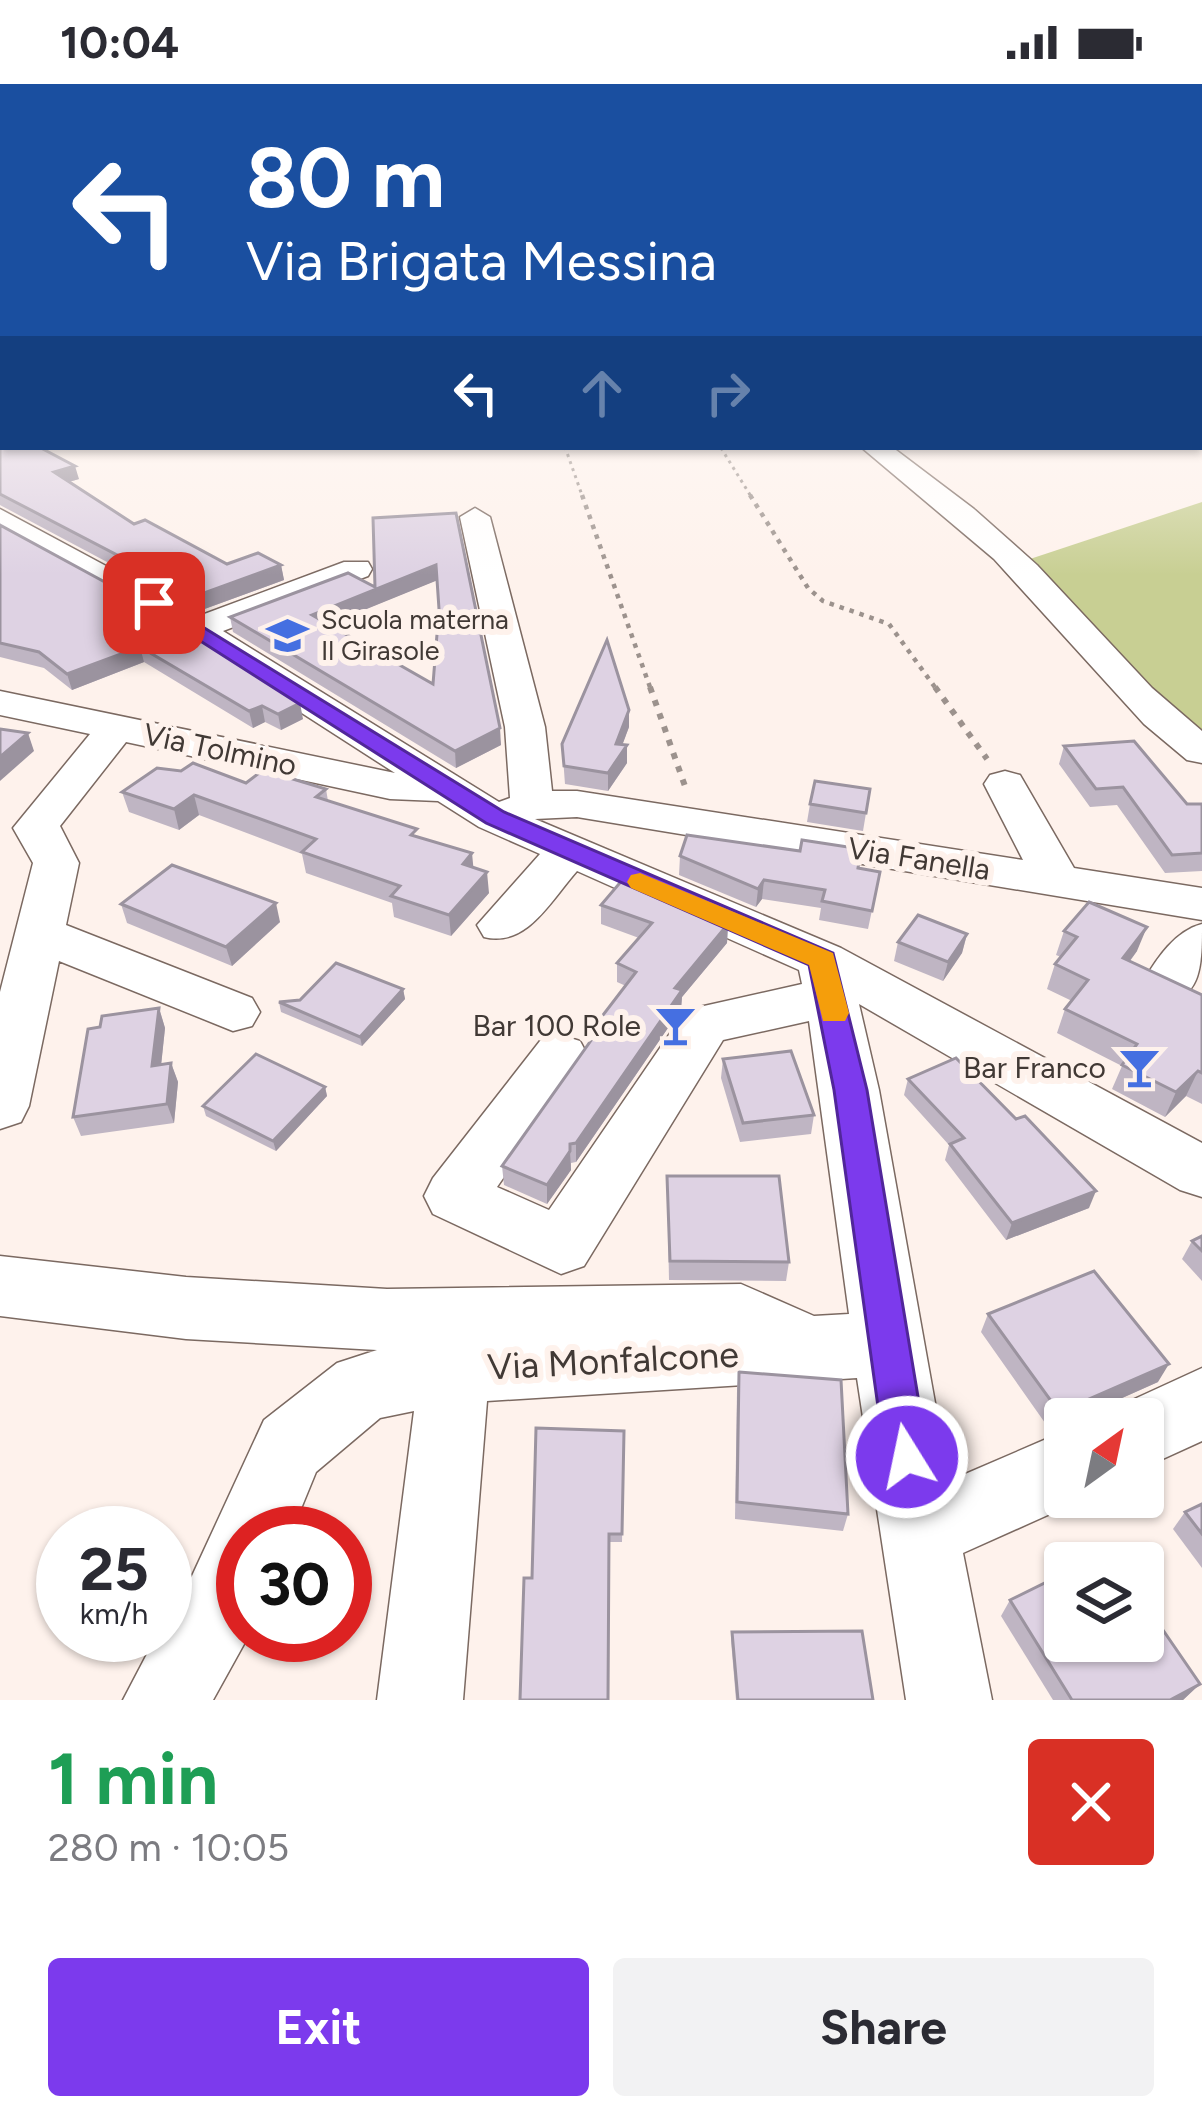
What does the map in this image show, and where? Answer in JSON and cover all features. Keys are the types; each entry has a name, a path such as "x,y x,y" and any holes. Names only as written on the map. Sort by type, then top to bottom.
{"street":[{"path":"878,450 985,531 1048,595 1143,706 1202,751"},
{"path":"475,517 525,728 514,811"},
{"path":"0,518 196,629 442,788 514,811 568,852 1202,1172"},
{"path":"196,629 356,568"},
{"name":"Via Tolmino","path":"0,703 390,785 442,788"},
{"path":"1,1107 14,986 41,934 56,863 46,838 18,824 116,728"},
{"path":"1005,784 1057,881"},
{"name":"Via Fanella","path":"514,811 577,804 1202,904"},
{"path":"502,925 568,852"},
{"path":"41,934 233,1012"},
{"path":"1168,982 1202,940"},
{"path":"560,1056 455,1196 561,1246 705,1024 827,979"},
{"path":"827,979 850,1090 887,1344 949,1700"},
{"path":"0,1286 186,1308 387,1320 741,1315 811,1349"},
{"name":"Via Monfalcone","path":"420,1700 454,1370 887,1344"},
{"path":"264,1506 290,1446 362,1387 454,1370"},
{"path":"1164,1422 1202,1403"},
{"path":"919,1533 1044,1478"},
{"path":"166,1700 216,1614"}],"path":[{"path":"566,450 691,804 686,822"},
{"path":"722,450 808,588 823,601 889,624 1005,784"}],"green space":[{"path":"1202,502 1202,744 1024,561"}],"building":[{"path":"0,450 45,450 75,466 54,472 134,524 145,520 227,564 258,553 281,565 196,596 0,494"},
{"path":"456,513 500,728 455,751 230,617 348,573 375,587 373,518","holes":["436,565 439,609 433,684 312,615"]},
{"path":"0,525 136,599 300,703 278,714 262,706 249,711 140,647 67,674 39,652 0,643"},
{"path":"607,640 629,710 616,744 627,745 608,773 564,766 562,744"},
{"path":"0,729 28,733 0,757"},
{"path":"1134,741 1187,804 1202,804 1202,853 1172,855 1123,787 1096,789 1064,746"},
{"path":"193,763 246,783 263,770 326,789 316,797 417,829 411,835 472,853 463,864 487,872 449,915 391,896 400,886 302,852 316,839 194,795 174,809 122,792 157,768 181,771"},
{"path":"815,781 870,789 866,813 810,804"},
{"path":"687,835 800,851 802,840 861,849 858,868 880,872 872,911 822,901 825,890 764,880 758,889 680,856"},
{"path":"172,865 276,903 226,947 121,904"},
{"path":"624,878 728,924 675,988 682,990 576,1143 570,1144 547,1185 502,1166 592,1039 590,1032 636,972 617,963 652,923 601,905"},
{"path":"1089,902 1147,927 1123,958 1202,995 1202,1073 1198,1071 1176,1092 1122,1065 1137,1044 1065,1009 1088,980 1055,964 1077,937 1064,931"},
{"path":"918,915 967,934 948,962 898,942"},
{"path":"336,963 403,989 360,1037 279,1002 300,1000"},
{"path":"159,1008 152,1066 171,1063 167,1104 73,1117 88,1029 100,1027 102,1016"},
{"path":"791,1051 814,1115 743,1123 723,1059"},
{"path":"256,1054 325,1087 273,1141 203,1106"},
{"path":"956,1058 1016,1119 1025,1116 1096,1191 1012,1223 950,1144 964,1138 908,1079"},
{"path":"667,1176 779,1176 789,1262 670,1261"},
{"path":"1094,1271 1169,1364 1091,1398 1049,1398 988,1314"},
{"path":"739,1372 841,1380 848,1514 737,1502"},
{"path":"536,1428 624,1431 622,1534 609,1534 608,1700 520,1700 524,1578 532,1578"},
{"path":"1202,1504 1202,1534 1185,1512"},
{"path":"1044,1583 1044,1655 1010,1600"},
{"path":"862,1631 873,1700 738,1700 732,1632"},
{"path":"1164,1632 1200,1684 1170,1700 1072,1700 1048,1662 1164,1662"}],"slow traffic":[{"path":"640,882 823,960 834,1013"}],"place":[{"name":"Scuola materna Il Girasole","path":"287,636"},
{"name":"Bar 100 Role","path":"675,1026"},
{"name":"Bar Franco","path":"1140,1068"}],"route":[{"path":"154,603 495,818 823,960 850,1090 907,1457"}]}
